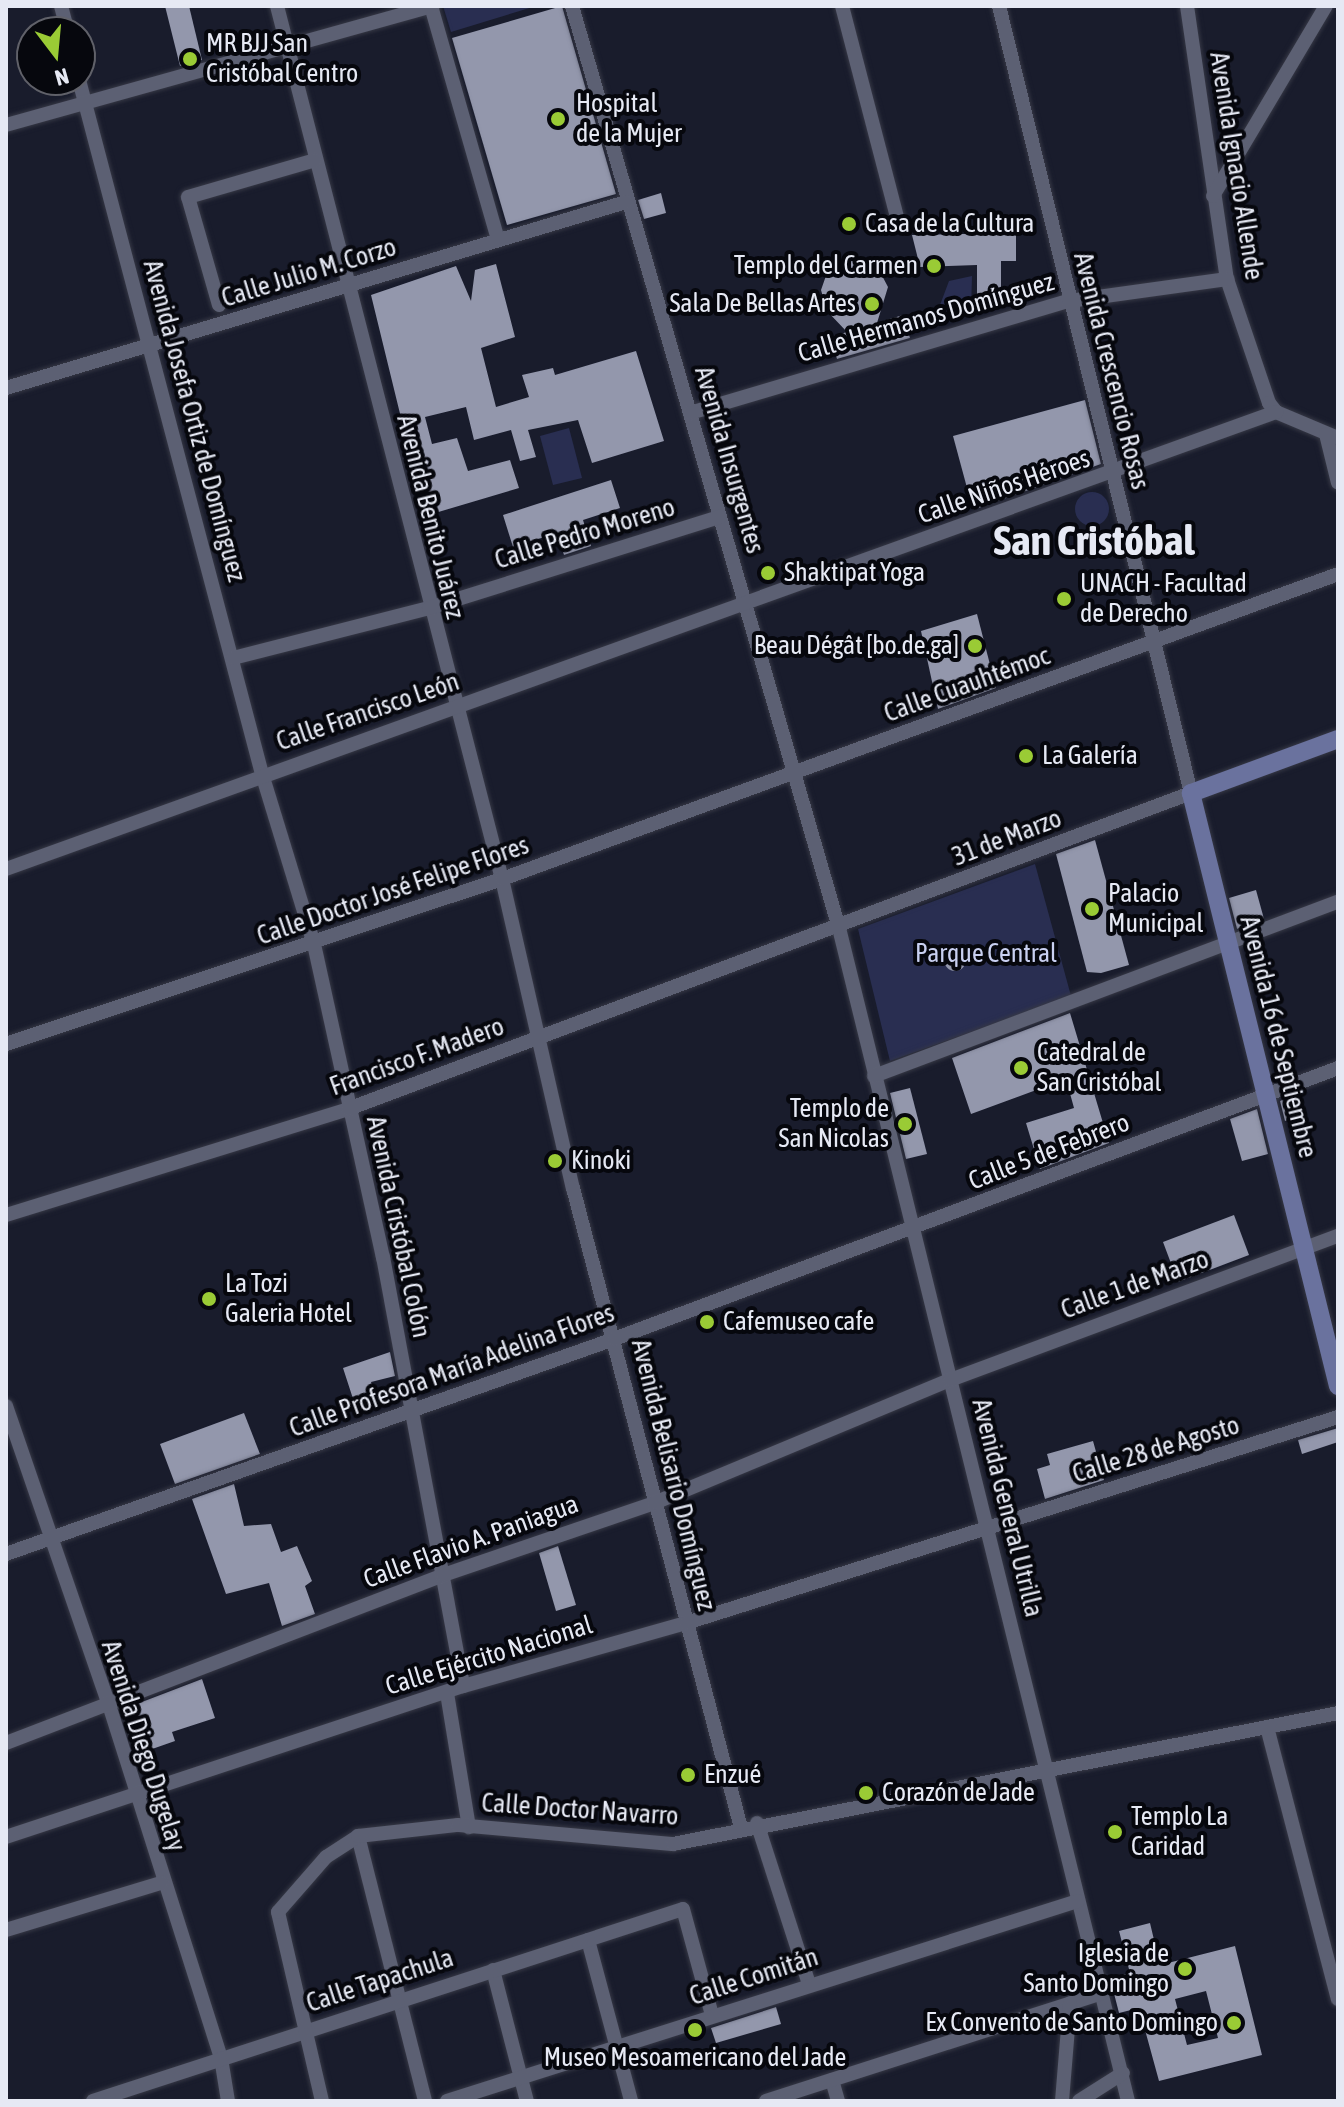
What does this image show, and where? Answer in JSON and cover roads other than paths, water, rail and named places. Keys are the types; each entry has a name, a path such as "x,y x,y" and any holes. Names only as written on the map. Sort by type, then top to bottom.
{"main road":[{"path":"1191,793 1338,739"},
{"name":"Avenida 16 de Septiembre","path":"1191,793 1338,1386"}],"street":[{"name":"Avenida Benito Juárez","path":"277,6 346,286 541,1039"},
{"path":"6,125 288,49 432,6 498,240"},
{"name":"Avenida Insurgentes","path":"572,6 626,202 747,602 792,775 839,928"},
{"path":"842,6 898,221"},
{"name":"Avenida Crescencio Rosas","path":"999,6 1191,793"},
{"name":"Avenida Ignacio Allende","path":"1187,6 1227,279 1276,412"},
{"path":"1213,196 1326,6"},
{"name":"Avenida Josefa Ortiz de Domínguez","path":"83,96 262,774 314,944"},
{"path":"219,305 188,197 315,160"},
{"name":"Calle Julio M. Corzo","path":"6,388 626,202"},
{"name":"Calle Hermanos Domínguez","path":"690,413 1069,301 1227,279"},
{"path":"1276,412 1332,436 1338,483"},
{"name":"Calle Niños Héroes","path":"747,602 1112,475 1276,412"},
{"name":"Calle Pedro Moreno","path":"233,658 429,608 720,517"},
{"name":"Calle Cuauhtémoc","path":"792,775 1338,574"},
{"name":"Calle Francisco León","path":"6,869 262,774 747,602"},
{"name":"Calle Doctor José Felipe Flores","path":"6,1044 314,944 792,775"},
{"name":"31 de Marzo","path":"839,928 1191,793"},
{"path":"874,1076 1338,902"},
{"name":"Francisco F. Madero","path":"6,1215 348,1109 839,928"},
{"name":"Avenida General Utrilla","path":"839,928 1128,2101"},
{"name":"Avenida Cristóbal Colón","path":"314,944 413,1411 463,1686"},
{"name":"Avenida Belisario Domínguez","path":"541,1039 654,1503 741,1828"},
{"name":"Calle 5 de Febrero","path":"912,1230 1338,1068"},
{"name":"Calle Profesora María Adelina Flores","path":"6,1554 413,1411 912,1230"},
{"name":"Calle 1 de Marzo","path":"950,1380 1338,1236"},
{"name":"Calle Flavio A. Paniagua","path":"6,1743 110,1708 443,1575 654,1503 950,1380"},
{"name":"Avenida Diego Dugelay","path":"6,1406 48,1540 110,1708 161,1883 221,2058 228,2101"},
{"name":"Calle 28 de Agosto","path":"989,1527 1338,1417"},
{"name":"Calle Ejército Nacional","path":"6,1837 133,1792 463,1686 686,1623 989,1527"},
{"path":"447,1693 469,1827"},
{"name":"Calle Doctor Navarro","path":"305,2031 278,1912 326,1857 358,1836 426,1825 673,1844 757,1823 1338,1713"},
{"path":"1267,1727 1337,1990"},
{"path":"757,1823 809,1984"},
{"path":"358,1836 425,2101"},
{"path":"6,1930 161,1883"},
{"name":"Calle Comitán","path":"447,2101 1078,1901"},
{"name":"Calle Tapachula","path":"93,2101 683,1909 712,2015"},
{"path":"588,1940 631,2101"},
{"path":"493,1970 527,2101"},
{"path":"766,2101 1102,1993"},
{"path":"1062,2101 1070,2003"},
{"path":"305,2031 322,2101"},
{"path":"1079,2101 1123,2073"},
{"path":"832,2080 838,2101"}],"place":[{"name":"MR BJJ San Cristóbal Centro","path":"190,59"},
{"name":"Hospital de la Mujer","path":"558,119"},
{"name":"Casa de la Cultura","path":"849,224"},
{"name":"Templo del Carmen","path":"934,266"},
{"name":"Sala De Bellas Artes","path":"872,304"},
{"name":"Shaktipat Yoga","path":"768,573"},
{"name":"UNACH - Facultad de Derecho","path":"1064,599"},
{"name":"Beau Dégât [bo.de.ga]","path":"975,646"},
{"name":"La Galería","path":"1026,756"},
{"name":"Palacio Municipal","path":"1092,909"},
{"name":"Catedral de San Cristóbal","path":"1021,1068"},
{"name":"Templo de San Nicolas","path":"905,1124"},
{"name":"Kinoki","path":"555,1161"},
{"name":"La Tozi Galeria Hotel","path":"209,1299"},
{"name":"Cafemuseo cafe","path":"707,1322"},
{"name":"Enzué","path":"688,1775"},
{"name":"Corazón de Jade","path":"866,1793"},
{"name":"Templo La Caridad","path":"1115,1832"},
{"name":"Iglesia de Santo Domingo","path":"1185,1969"},
{"name":"Ex Convento de Santo Domingo","path":"1234,2023"},
{"name":"Museo Mesoamericano del Jade","path":"695,2030"}],"district":[{"name":"San Cristóbal","path":"1094,540"}],"park label":[{"name":"Parque Central","path":"986,954"}]}
